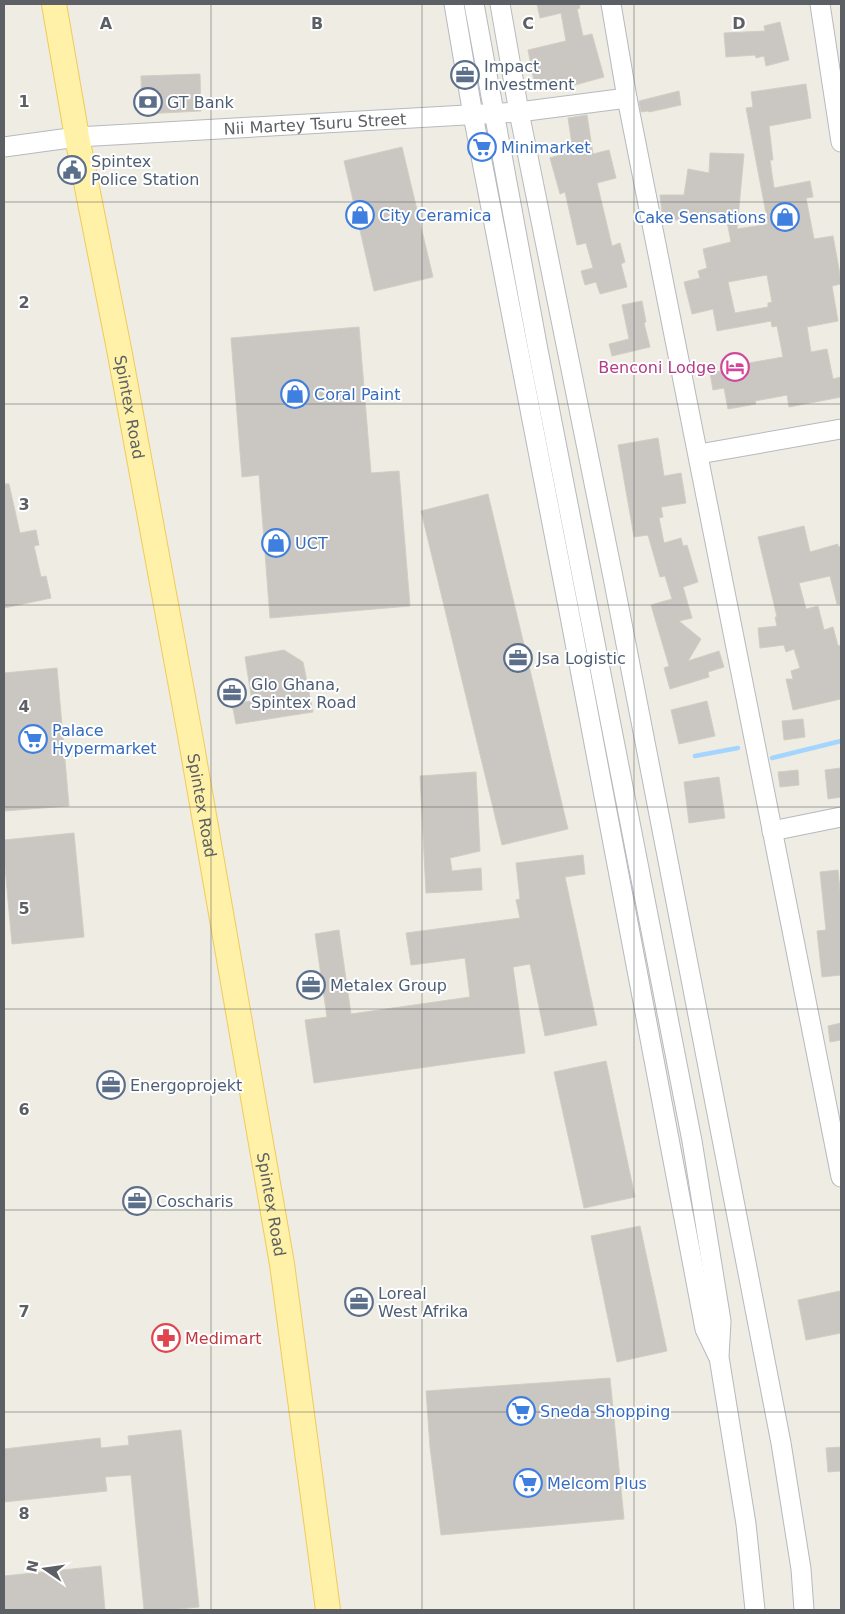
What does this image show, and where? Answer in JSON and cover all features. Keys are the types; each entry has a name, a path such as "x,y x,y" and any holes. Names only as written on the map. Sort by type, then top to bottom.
{"main road":[{"name":"Spintex Road","path":"54,4 77,137 117,340 190,735 282,1264 328,1610"}],"street":[{"path":"454,4 473,115 705,1329 719,1357"},
{"path":"474,4 538,350 692,1141 721,1322 719,1357 746,1524 755,1610"},
{"path":"500,4 781,1443 801,1569 804,1610"},
{"path":"611,4 627,98 841,1177"},
{"path":"820,4 841,142"},
{"name":"Nii Martey Tsuru Street","path":"4,147 77,137 520,112 627,98"},
{"path":"699,454 841,429"},
{"path":"772,831 841,817"}],"building":[{"path":"537,4 579,4 580,8 577,9 583,36 592,34 604,77 575,85 573,78 535,86 528,50 566,41 561,13 540,18"},
{"path":"780,22 789,60 766,66 764,56 756,58 755,55 726,57 724,33 765,31 764,26"},
{"path":"200,74 201,111 142,114 141,76"},
{"path":"806,84 811,118 769,126 773,160 770,160 774,188 810,181 813,197 806,198 814,239 833,236 841,280 841,284 832,286 838,321 807,327 811,352 827,349 833,379 841,377 841,397 789,407 787,395 755,401 756,404 728,409 724,388 713,390 710,373 722,371 721,368 783,357 777,326 772,327 771,321 717,331 713,309 692,314 684,282 700,278 698,271 707,268 703,249 731,242 726,216 700,213 699,222 663,220 660,195 684,195 688,169 709,173 710,153 744,154 737,229 768,224 746,108 753,107 751,92","holes":["767,275 772,302 768,303 768,307 735,313 728,282"]},
{"path":"679,91 681,105 641,112 639,101"},
{"path":"587,115 593,154 609,150 616,178 597,183 612,246 620,243 625,262 621,264 627,287 600,294 596,282 585,285 581,271 593,268 586,243 577,245 565,192 560,194 550,158 573,151 568,118"},
{"path":"402,147 433,277 374,291 344,161"},
{"path":"642,301 646,322 644,323 650,347 612,356 609,344 629,339 622,305"},
{"path":"359,327 371,473 399,471 410,606 270,618 259,475 242,477 231,338"},
{"path":"658,438 664,476 681,473 686,503 661,507 663,517 659,518 664,543 681,538 683,546 687,545 698,582 683,587 692,618 679,621 701,639 688,661 719,651 724,667 708,672 709,677 670,689 664,668 669,666 651,605 672,599 665,576 660,577 648,535 634,537 618,445"},
{"path":"4,484 9,484 20,533 36,530 39,545 34,546 41,577 46,576 51,598 4,608"},
{"path":"488,494 568,829 502,845 421,511"},
{"path":"804,526 810,552 838,544 838,547 841,546 841,604 837,604 830,576 799,583 806,609 818,606 824,630 833,627 838,646 841,645 841,699 793,710 786,679 793,679 791,671 800,668 794,649 786,652 784,645 760,648 758,628 777,626 775,617 777,617 758,537"},
{"path":"284,650 303,662 313,712 236,724 232,704 252,701 245,657"},
{"name":"Palace Hypermarket","path":"57,668 69,806 4,811 4,673"},
{"path":"707,701 715,736 679,744 671,710"},
{"path":"803,719 805,737 784,740 782,721"},
{"path":"841,768 841,797 828,799 825,770"},
{"path":"798,770 799,785 780,787 778,772"},
{"path":"476,772 480,851 450,858 452,871 481,868 482,890 426,893 420,776"},
{"path":"719,777 725,818 689,823 684,782"},
{"path":"74,833 84,937 12,944 4,840"},
{"path":"583,855 585,874 565,877 597,1025 545,1036 530,964 513,967 525,1053 314,1083 305,1020 327,1017 315,934 339,930 351,1014 470,997 465,958 411,965 406,933 520,918 516,900 520,899 516,863"},
{"path":"838,870 841,900 841,975 822,977 817,931 826,930 820,872"},
{"path":"841,1023 841,1040 830,1042 828,1026"},
{"path":"606,1061 635,1197 584,1208 554,1072"},
{"path":"640,1226 667,1351 617,1362 591,1236"},
{"path":"840,1291 841,1333 806,1340 798,1300"},
{"name":"Melcom Plus","path":"610,1378 624,1519 441,1535 430,1447 426,1391"},
{"path":"181,1430 199,1607 144,1610 131,1475 105,1477 107,1491 4,1502 4,1449 100,1438 101,1448 129,1445 128,1436"},
{"path":"841,1447 841,1471 828,1472 826,1448"},
{"path":"101,1566 105,1610 4,1610 4,1576"}],"waterway":[{"path":"772,758 841,741"},
{"path":"695,756 738,748"}],"place":[{"name":"Impact Investment","path":"465,75"},
{"name":"GT Bank","path":"148,102"},
{"name":"Minimarket","path":"482,147"},
{"name":"Spintex Police Station","path":"72,170"},
{"name":"City Ceramica","path":"360,215"},
{"name":"Cake Sensations","path":"785,217"},
{"name":"Benconi Lodge","path":"735,367"},
{"name":"Coral Paint","path":"295,394"},
{"name":"UCT","path":"276,543"},
{"name":"Jsa Logistic","path":"518,658"},
{"name":"Glo Ghana, Spintex Road","path":"232,693"},
{"name":"Palace Hypermarket","path":"33,739"},
{"name":"Metalex Group","path":"311,985"},
{"name":"Energoprojekt","path":"111,1085"},
{"name":"Coscharis","path":"137,1201"},
{"name":"Loreal West Afrika","path":"359,1302"},
{"name":"Medimart","path":"166,1338"},
{"name":"Sneda Shopping","path":"521,1411"},
{"name":"Melcom Plus","path":"528,1483"}]}
